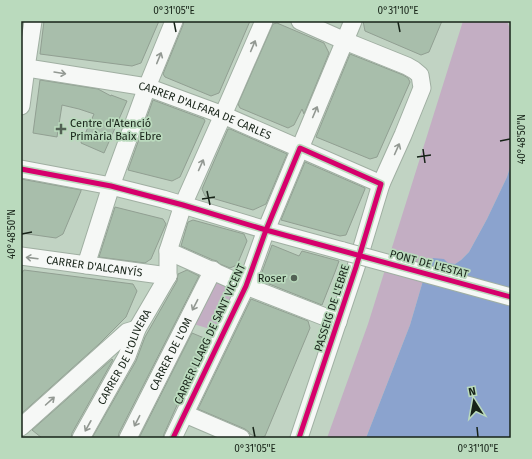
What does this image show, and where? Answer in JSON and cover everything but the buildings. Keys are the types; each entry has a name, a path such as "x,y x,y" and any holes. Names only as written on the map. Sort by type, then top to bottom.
{"street":[{"path":"21,106 23,68 33,21"},
{"path":"86,265 111,186 147,87 174,21"},
{"path":"168,276 168,251 183,205 264,21"},
{"name":"PASSEIG DE L'EBRE","path":"299,438 356,267 381,184 422,88 420,75 402,63 345,41 300,21"},
{"name":"CARRER LLARG DE SANT VICENT","path":"173,438 246,286 266,230 353,21"},
{"name":"CARRER D'ALFARA DE CARLES","path":"23,68 147,87 223,115 381,184"},
{"name":"PONT DE L'ESTAT","path":"21,169 111,186 511,297"},
{"path":"168,251 246,286 338,322"},
{"name":"CARRER D'ALCANYÍS","path":"21,256 168,276"},
{"name":"CARRER DE L'OM","path":"128,438 213,270"},
{"name":"CARRER DE L'OLIVERA","path":"81,438 127,356 137,329 168,276"},
{"path":"21,427 127,332 137,329"},
{"path":"185,414 240,438"},
{"path":"21,434 27,438"}],"shaded area":[{"path":"463,21 507,21 511,32 511,164 507,177 469,252 455,264 448,263 427,267 410,325 366,438 327,438 368,324"},
{"path":"213,270 246,286 223,333 187,322"}],"water":[{"path":"511,164 511,438 366,438 410,325 427,267 433,258 444,259 448,263 455,264 469,252 487,219 507,177"}],"cycle path":[{"path":"173,438 246,286 266,230 300,148 381,184 356,267 299,438"},
{"path":"21,169 111,186 511,297"}],"place":[{"name":"Centre d'Atenció Primària Baix Ebre","path":"61,129"},
{"name":"Roser","path":"294,278"}]}
